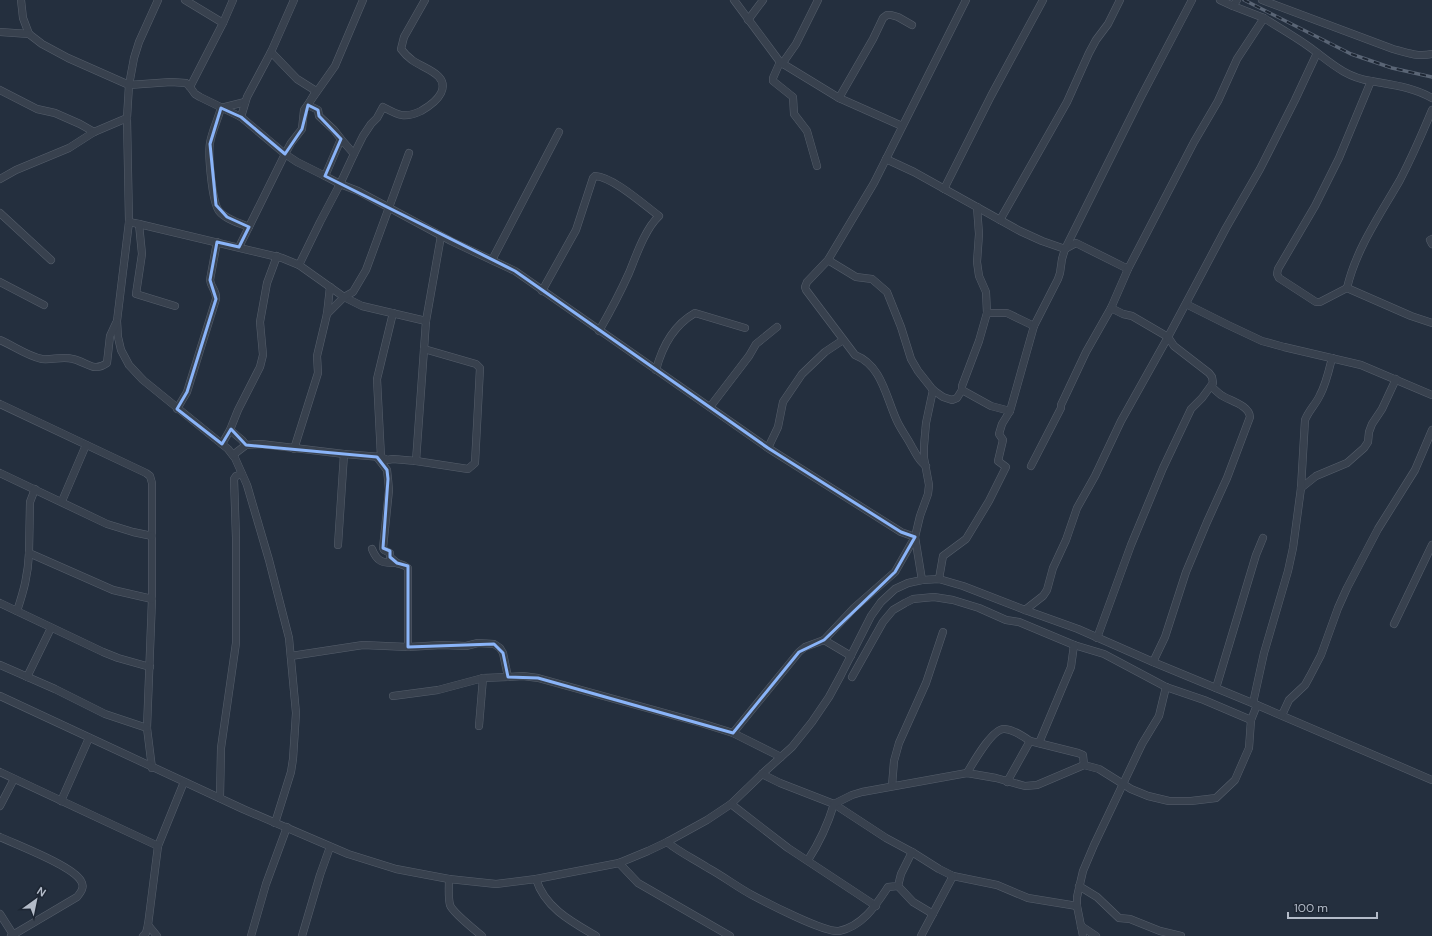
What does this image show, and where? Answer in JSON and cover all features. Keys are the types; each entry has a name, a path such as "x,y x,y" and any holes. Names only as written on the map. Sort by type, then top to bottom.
{"street":[{"path":"21,0 23,18 29,34 42,44 68,58 129,85 179,82 186,83 195,94 241,117 285,154 297,162 340,184 358,191 441,236 514,271 768,448 901,532 915,537"},
{"path":"158,0 139,42 134,58 129,85 127,118 129,222 117,321 118,337 121,350 129,365 143,380 222,444 233,455 247,485 269,560 289,638 296,713 291,772 275,822"},
{"path":"185,0 223,23"},
{"path":"190,86 223,23 233,0"},
{"path":"241,117 245,102 271,52 294,0"},
{"path":"239,247 285,154 291,143 302,129 304,110 335,66 362,0"},
{"path":"299,265 363,136 377,118 383,107 400,116 412,115 422,111 437,99 442,91 443,84 439,77 431,70 410,59 401,49 404,37 425,0"},
{"path":"734,0 781,63 839,98 902,126"},
{"path":"748,20 763,0"},
{"path":"817,166 807,131 794,114 793,97 773,81 773,78 781,63 796,44 818,0"},
{"path":"926,466 919,461 898,423 890,405 886,389 880,378 863,358 855,355 806,290 805,284 828,260 874,183 966,0"},
{"path":"944,189 991,96 1043,0"},
{"path":"1000,220 1067,102 1092,46 1108,24 1120,0"},
{"path":"939,579 943,556 966,539 1006,467 998,461 1003,440 999,434 1002,424 1010,411 1034,326 1058,279 1065,249 1141,97 1192,0"},
{"path":"1220,0 1235,3 1264,18 1307,45 1325,60 1360,80 1404,86 1421,91 1432,98"},
{"path":"1262,0 1393,49 1415,55 1424,56 1432,54"},
{"path":"839,98 883,18 891,14 912,25"},
{"path":"1031,466 1061,408 1061,405 1086,352 1111,308 1128,269 1194,142 1218,101 1238,60 1264,18"},
{"path":"0,32 29,34"},
{"path":"271,52 297,78 316,91 308,105"},
{"path":"1025,610 1043,596 1047,590 1053,568 1066,540 1077,508 1095,476 1121,421 1260,168 1295,100 1317,52"},
{"path":"1371,81 1344,148 1315,206 1278,269 1277,274 1279,278 1316,302 1320,302 1347,288 1352,270 1368,236 1412,157 1432,110"},
{"path":"0,90 37,109 55,113 94,132"},
{"path":"221,108 245,102"},
{"path":"308,105 318,110 319,116 334,130 354,154"},
{"path":"221,108 210,144 216,205 220,212 227,217 249,227"},
{"path":"0,180 16,170 69,148 94,132 127,118"},
{"path":"492,260 559,132"},
{"path":"325,176 341,139"},
{"path":"327,314 344,297 353,292 366,270 409,153"},
{"path":"886,159 914,172 977,208 1042,241 1065,249 1076,243 1128,269"},
{"path":"542,291 576,230 593,178 595,176 600,177 622,187 659,216 646,235 608,317 599,331"},
{"path":"828,260 856,277 872,279 887,292 899,320 912,359 918,371 933,390 943,397 952,400 956,398 962,390 962,386 979,341 987,313 986,292 979,276 977,262 979,234 977,208"},
{"path":"0,213 51,260"},
{"path":"129,222 277,256 299,265 344,297 362,306 426,321"},
{"path":"139,224 142,254 136,294 174,306"},
{"path":"416,461 426,321 441,236"},
{"path":"1432,239 1430,240 1432,244"},
{"path":"177,409 187,392 216,299 216,291 210,283 210,280 217,242"},
{"path":"222,444 260,367 263,355 260,322 261,314 267,284 277,256"},
{"path":"0,282 44,305"},
{"path":"294,449 318,373 317,356 327,314 330,287"},
{"path":"1347,288 1411,316 1432,323"},
{"path":"1186,304 1262,341 1361,365 1432,395"},
{"path":"1097,638 1131,545 1163,468 1191,409 1213,383 1212,377 1209,373 1174,346 1168,337 1132,316 1123,314 1111,308"},
{"path":"393,313 377,379 379,457 387,470 389,490 383,548 390,553 390,557 397,564"},
{"path":"656,370 660,356 668,340 685,320 695,313 745,328"},
{"path":"987,313 1006,313 1034,326"},
{"path":"0,340 39,358 50,360 72,358 95,368 100,368 107,363 110,336 117,321"},
{"path":"710,407 749,356 756,344 777,327"},
{"path":"768,448 778,427 783,402 802,374 825,352 844,340"},
{"path":"233,455 246,445 260,444 294,449 379,457 387,460 393,459 416,461 468,469 475,464 480,368 476,364 424,349"},
{"path":"808,860 829,820 834,804 852,795 892,786 967,773 996,778 1025,786 1037,785 1084,765 1099,770 1148,796 1169,801 1190,801 1216,798 1236,780 1249,748 1251,720 1264,653 1293,548 1301,488 1305,420 1308,412 1321,394 1332,358"},
{"path":"1301,488 1316,476 1346,463 1364,448 1368,442 1372,424 1382,409 1396,379"},
{"path":"1153,662 1165,637 1189,565 1227,478 1250,417 1250,413 1247,410 1222,395 1211,386"},
{"path":"733,733 799,652 805,647 824,640 854,608 895,572 915,537 920,516 928,494 929,485 924,458 925,434 933,390"},
{"path":"962,390 991,406 1010,411"},
{"path":"0,404 150,476 152,483 152,599 147,728 152,768"},
{"path":"230,430 246,445"},
{"path":"1282,715 1289,700 1305,685 1310,676 1321,655 1347,588 1378,529 1415,470 1432,430"},
{"path":"62,501 86,445"},
{"path":"338,545 344,454"},
{"path":"0,472 107,524 152,536"},
{"path":"220,798 221,748 236,643 236,538 234,479 236,476 242,474"},
{"path":"17,611 26,586 29,567 30,502 35,489"},
{"path":"915,537 922,580"},
{"path":"1216,688 1256,555 1263,538"},
{"path":"1394,624 1432,545"},
{"path":"372,549 377,560 405,565 408,568 408,648"},
{"path":"29,553 112,590 152,599"},
{"path":"0,696 152,768 330,847 396,869 449,879 496,884 536,880 619,863 667,842 707,820 731,804 792,748 816,716 829,698 852,656 871,616 881,602 895,589 908,583 939,579 964,586 1078,629 1432,780"},
{"path":"852,677 887,617 893,610 913,599 934,597 969,605 1006,620 1019,622 1074,645 1104,654 1166,687 1204,700 1251,720"},
{"path":"0,603 118,658 150,667"},
{"path":"27,677 51,628"},
{"path":"892,786 894,761 899,743 926,683 943,632"},
{"path":"824,640 852,656"},
{"path":"291,656 363,645 408,648 442,645 466,646 478,643 494,644 500,648 503,653 508,676"},
{"path":"1039,744 1071,667 1074,645"},
{"path":"0,665 105,714 147,728"},
{"path":"393,696 438,690 483,678 523,676 538,678 733,733 781,757"},
{"path":"479,726 483,678"},
{"path":"1083,936 1077,906 1079,886 1083,870 1142,744 1159,716 1166,687"},
{"path":"967,773 991,736 1003,728 1039,744 1078,752 1083,755 1084,765"},
{"path":"61,801 89,738"},
{"path":"1007,782 1030,741"},
{"path":"0,772 158,846"},
{"path":"762,774 780,783 834,804 886,838 912,852 938,869 953,876 997,886 1028,898 1077,906"},
{"path":"0,806 14,779"},
{"path":"143,936 146,933 148,925 158,846 184,782"},
{"path":"731,804 776,839 876,906"},
{"path":"252,936 266,884 287,827"},
{"path":"0,837 63,866 77,875 82,882 82,890 77,897 13,936 0,914"},
{"path":"667,842 676,850 709,868 752,895 828,930 838,931 852,926 876,906 888,887 898,886"},
{"path":"302,936 330,847"},
{"path":"898,886 912,852"},
{"path":"619,863 638,883 730,936"},
{"path":"921,936 953,876"},
{"path":"449,879 450,904 452,908 482,936"},
{"path":"536,880 539,888 545,896 566,919 596,936"},
{"path":"898,886 913,902 933,914"},
{"path":"1079,886 1097,897 1119,918 1130,919 1160,931 1181,936"},
{"path":"148,925 156,936"},
{"path":"1081,926 1096,936"}],"highlighted area":[{"path":"308,105 318,110 319,116 341,139 325,176 515,271 768,448 901,532 915,537 895,572 824,640 799,652 733,733 538,678 508,677 503,653 494,644 408,647 408,566 397,563 390,557 390,551 383,548 388,479 387,470 377,457 246,445 231,429 222,444 177,409 187,392 216,299 210,280 217,242 239,247 249,227 227,217 216,205 210,144 221,108 241,117 285,154 302,129"}],"railway":[{"path":"1244,0 1351,54 1392,68 1432,77"}]}
